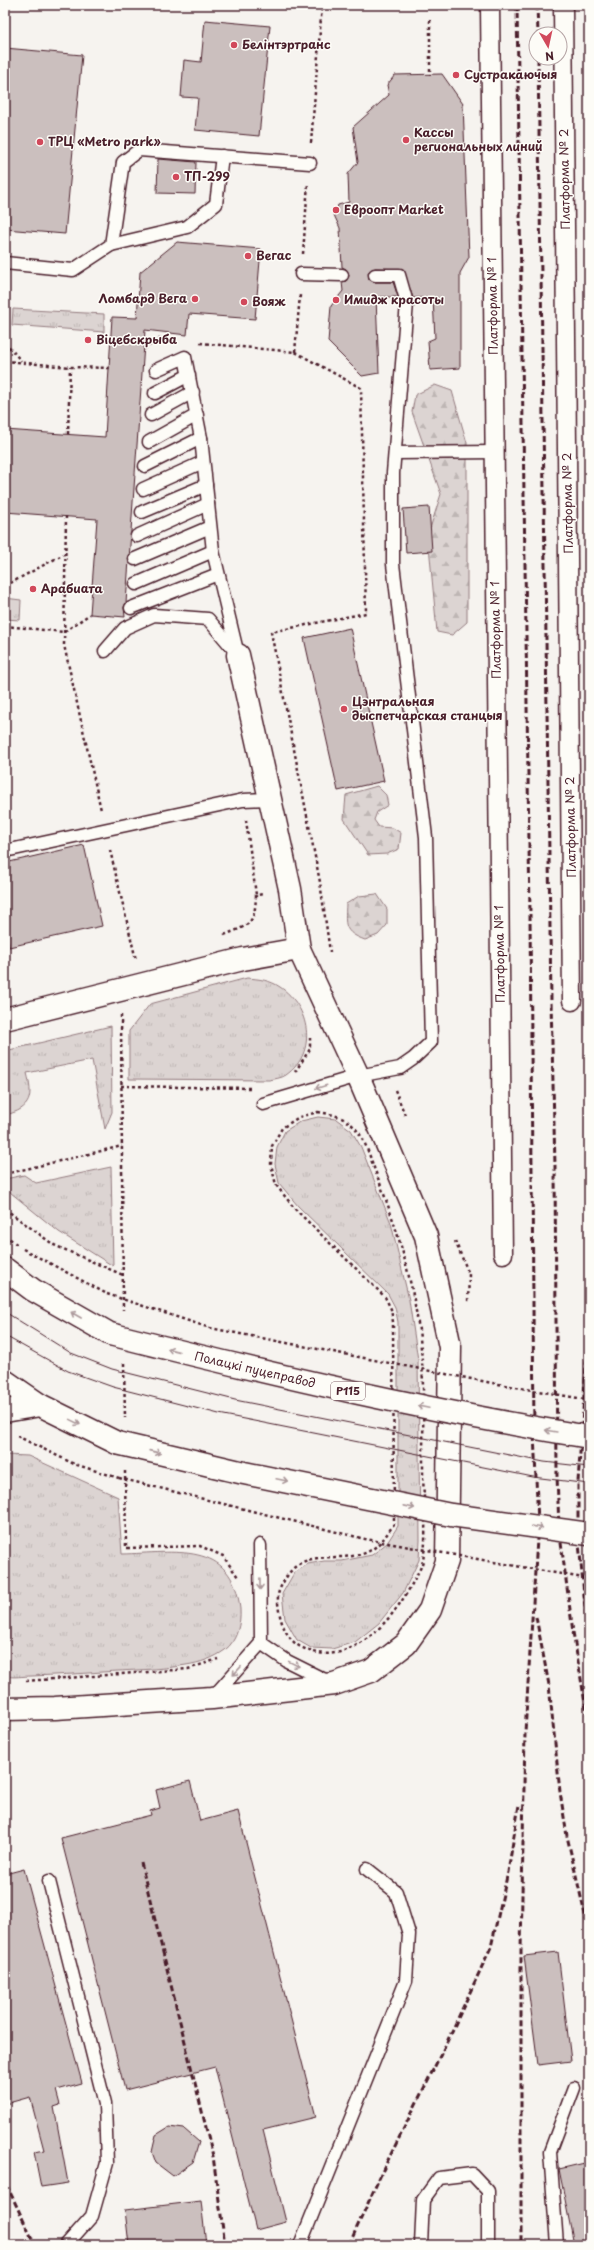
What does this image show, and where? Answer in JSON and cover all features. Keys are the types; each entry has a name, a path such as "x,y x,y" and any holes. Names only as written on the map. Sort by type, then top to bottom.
{"main road":[{"path":"5,1708 55,1708 212,1698 334,1684 371,1671 406,1644 430,1610 446,1561 450,1347 426,1236 358,1076 299,949 290,889 238,655"},
{"path":"5,1019 244,959 299,949"},
{"name":"Полацкі пуцеправод","path":"5,1269 33,1290 110,1334 288,1378 480,1420 589,1437"},
{"path":"5,1381 40,1405 117,1443 244,1473 451,1515 589,1534"},
{"path":"5,1411 40,1405"}],"street":[{"name":"Платформа № 1","path":"490,5 503,1254"},
{"name":"Платформа № 2","path":"563,5 572,1001"}],"lane":[{"path":"111,245 123,162 139,150 310,163"},
{"path":"5,264 73,270 111,245 187,227 216,204 222,156"},
{"path":"302,274 342,275"},
{"path":"263,1104 358,1076 400,1068 413,1059 430,1042 426,837 393,564 395,453 407,302 398,275 375,275"},
{"path":"156,370 185,357 201,438 213,551 238,655"},
{"path":"155,393 189,375"},
{"path":"151,415 193,392"},
{"path":"149,442 197,415"},
{"path":"145,466 201,438"},
{"path":"395,453 495,452"},
{"path":"143,489 203,462"},
{"path":"142,512 206,485"},
{"path":"137,536 208,504"},
{"path":"135,560 210,527"},
{"path":"136,584 213,551"},
{"path":"131,608 218,574"},
{"path":"105,650 125,628 154,615 208,619 238,655"},
{"path":"5,851 243,800 270,798"},
{"path":"212,1698 261,1643 260,1545"},
{"path":"261,1643 286,1661 334,1684"},
{"path":"300,2245 406,1981 409,1934 396,1892 367,1869"},
{"path":"49,1881 105,2104 107,2163 92,2216 66,2245"},
{"path":"557,2245 550,2152 574,2088"},
{"path":"421,2245 423,2200 439,2178 472,2174 488,2190 488,2245"}],"path":[{"path":"430,20 430,75"},
{"path":"144,349 159,340 174,341"},
{"path":"5,342 21,362"},
{"path":"197,343 296,352 361,388 366,613 271,632 320,882 332,960"},
{"path":"5,360 70,367 110,368"},
{"path":"68,434 70,367"},
{"path":"66,516 64,645 136,960"},
{"path":"5,586 66,554"},
{"path":"5,626 64,632 90,614"},
{"path":"220,937 248,924 255,916 256,895 243,800"},
{"path":"256,895 320,882"},
{"path":"128,962 143,958"},
{"path":"113,1015 127,1010"},
{"path":"290,1076 299,1068 310,1049 310,1036"},
{"path":"387,1071 407,1122"},
{"path":"121,1086 256,1088"},
{"path":"5,1174 122,1146"},
{"path":"5,1209 54,1245 123,1275"},
{"path":"5,1235 20,1247 107,1294 210,1328 487,1382 589,1400"},
{"path":"454,1238 469,1274 468,1306"},
{"path":"468,1377 468,1385"},
{"path":"10,1436 15,1435 74,1464 119,1478 365,1540 589,1579"},
{"path":"466,1551 466,1559"}],"green space":[{"path":"13,309 104,314 104,332 12,325"},
{"path":"435,385 452,391 467,443 467,622 452,635 437,632 428,535 441,494 412,412 415,395"},
{"path":"5,598 21,600 20,620 5,619"},
{"path":"377,786 386,795 388,805 377,812 374,820 379,827 393,828 401,833 399,849 387,854 368,855 344,819 346,795"},
{"path":"377,894 387,909 387,925 378,935 365,940 349,931 345,917 346,904 359,896"},
{"path":"247,978 268,981 280,987 290,995 298,1006 303,1017 306,1030 306,1042 303,1054 296,1065 286,1075 269,1080 129,1079 129,1031 150,1004"},
{"path":"111,1026 112,1112 105,1129 92,1060 27,1073 30,1088 28,1100 21,1109 5,1115 5,1051"},
{"path":"318,1117 336,1119 351,1130 361,1147 391,1223 409,1300 418,1360 419,1560 403,1593 379,1623 355,1642 332,1649 311,1648 297,1640 285,1619 282,1594 294,1573 308,1564 324,1561 342,1561 372,1555 387,1543 398,1526 398,1322 395,1307 388,1294 298,1206 279,1183 275,1164 277,1147 285,1131 301,1121"},
{"path":"111,1167 113,1266 59,1232 5,1188 5,1179 24,1175 36,1183"},
{"path":"5,1455 28,1456 118,1497 122,1554 161,1552 198,1555 213,1561 226,1571 235,1586 240,1609 240,1620 233,1642 221,1653 207,1660 176,1667 15,1677 5,1676"}],"building":[{"path":"205,20 270,26 259,136 195,130 198,98 181,97 184,60 201,62"},
{"name":"ТРЦ «Metro park»","path":"5,48 82,55 65,234 5,229"},
{"path":"442,74 463,104 469,257 460,273 460,368 430,370 428,341 435,338 433,298 413,298 403,269 375,268 368,272 369,279 375,282 393,282 398,297 376,297 379,373 362,376 328,342 331,306 343,291 342,282 346,281 349,276 346,269 342,267 340,228 334,215 338,205 349,202 348,174 358,162 353,127 389,95 387,85 395,75"},
{"name":"ТП-299","path":"158,159 196,162 195,194 157,193"},
{"path":"177,242 261,249 255,319 189,314 187,335 145,330 126,603 124,607 125,617 90,614 97,519 5,512 5,430 105,437 112,317 137,318 140,272"},
{"path":"429,507 432,551 406,553 403,509"},
{"name":"Цэнтральная дыспетчарская станцыя","path":"350,628 384,781 338,791 304,638"},
{"path":"84,845 102,926 9,947 5,927 5,863"},
{"path":"190,1781 200,1821 238,1811 316,2117 263,2130 286,2222 256,2230 215,2067 125,2090 61,1838 151,1815 150,1811 160,1808 156,1790"},
{"path":"24,1869 82,2083 56,2090 60,2105 54,2107 68,2183 41,2187 34,2152 44,2150 30,2097 5,2104 5,1874"},
{"path":"558,1952 571,2061 538,2065 524,1956"},
{"path":"169,2127 184,2129 199,2142 193,2162 173,2176 156,2163 152,2152 156,2135"},
{"path":"589,2162 589,2245 574,2245 559,2169"},
{"path":"201,2201 206,2245 129,2245 125,2210"}],"tram line":[{"path":"5,1312 71,1353 112,1369 235,1400 544,1462 589,1467"},
{"path":"5,1336 68,1371 113,1387 219,1414 533,1477 589,1484"}],"railway":[{"path":"517,5 530,914 534,1433 538,1523 525,1732 521,1951 521,2245"},
{"path":"537,5 538,26"},
{"path":"538,66 551,1001 555,1166 557,1475 559,1528 573,1632 589,1726"},
{"path":"589,1323 578,1482 578,1533 589,1646"},
{"path":"536,1617 549,1685 560,1792 567,1836 589,1932"},
{"path":"349,2245 383,2170 446,2044 491,1947 508,1872 519,1805"},
{"path":"141,1863 213,2156 225,2245"},
{"path":"5,2176 8,2188 35,2245"}],"place":[{"name":"Белінтэртранс","path":"234,45"},
{"name":"Сустракаючыя","path":"456,75"},
{"name":"Кассы региональных линий","path":"406,140"},
{"name":"ТРЦ «Metro park»","path":"40,142"},
{"name":"ТП-299","path":"176,177"},
{"name":"Евроопт Market","path":"336,210"},
{"name":"Вегас","path":"248,256"},
{"name":"Ломбард Вега","path":"195,299"},
{"name":"Имидж красоты","path":"336,300"},
{"name":"Вояж","path":"244,302"},
{"name":"Віцебскрыба","path":"88,340"},
{"name":"Арабиата","path":"33,589"},
{"name":"Цэнтральная дыспетчарская станцыя","path":"344,709"}]}
